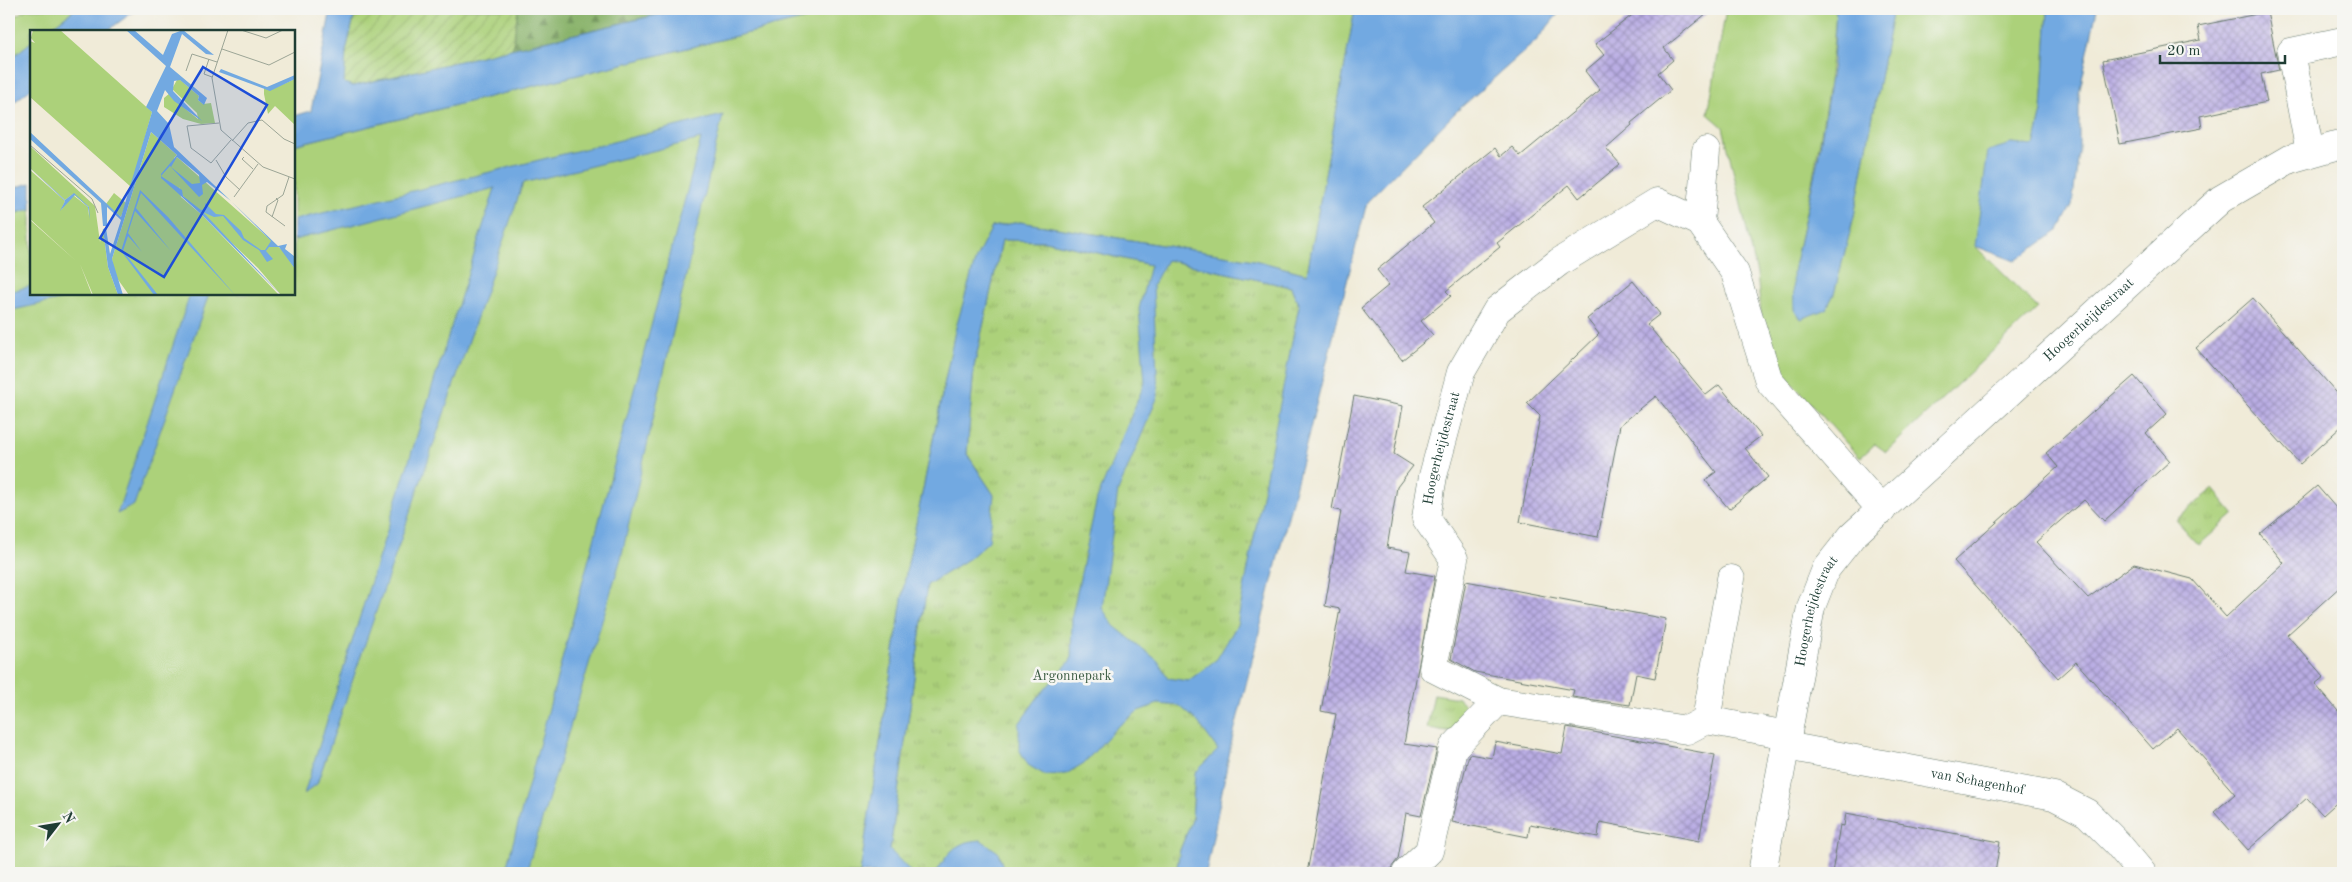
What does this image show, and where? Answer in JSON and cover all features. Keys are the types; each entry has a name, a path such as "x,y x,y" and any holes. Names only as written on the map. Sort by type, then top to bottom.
{"street":[{"path":"2310,153 2291,52 2343,41"},
{"name":"Hoogerheijdestraat","path":"1762,873 1811,607 1826,569 1852,536 2221,199 2290,159 2343,144"},
{"path":"1706,151 1700,222 1735,273 1769,381 1882,510"},
{"name":"Hoogerheijdestraat","path":"1700,222 1657,202 1559,262 1497,310 1462,372 1433,476 1426,518 1454,559 1433,668 1498,701 1687,730 1706,720"},
{"path":"1732,579 1706,720 1787,740"},
{"path":"1406,873 1429,851 1453,748 1498,701"},
{"name":"van Schagenhof","path":"1787,740 2054,796 2086,813 2117,844 2142,873"}],"green space":[{"path":"27,9 75,9 47,30 30,30 30,43 9,60 9,20"},
{"path":"356,9 518,9 512,49 353,86 343,83 346,51"},
{"path":"518,9 681,9 512,49"},
{"path":"846,9 1355,9 1307,274 1254,260 1020,222 992,227 955,331 906,573 860,873 9,873 9,215 30,209 30,295 295,295 295,145"},
{"path":"1726,9 1836,9 1825,108 1814,174 1793,272 1826,309 1834,294 1854,216 1893,9 2048,9 2042,111 2034,146 2011,144 1975,246 2038,308 1886,452 1875,444 1860,458 1785,375 1763,334 1757,274 1723,127 1708,114"},
{"name":"Argonnepark","path":"1002,240 1046,241 1150,265 1167,260 1291,287 1299,306 1218,751 1195,773 1192,820 1180,850 1176,873 883,873 890,850 927,585 970,558 994,495 967,454 974,367"},
{"path":"2213,489 2234,514 2199,545 2176,520"},
{"path":"1434,694 1458,698 1475,716 1454,732 1427,728"}],"water":[{"path":"75,9 137,9 108,30 47,30"},
{"path":"331,9 356,9 346,51 344,83 353,86 682,9 846,9 295,145 295,116 311,111"},
{"path":"1355,9 1562,9 1536,41 1457,111 1367,202 1232,740 1206,873 1176,873 1180,850 1192,820 1195,773 1218,750 1198,722 1180,706 1158,704 1138,711 1116,728 1084,763 1066,774 1045,775 1028,765 1019,749 1019,724 1038,697 1071,660 1072,615 1097,499 1145,382 1139,309 1150,265 1046,241 1002,240 974,367 967,454 994,495 989,541 970,558 927,585 890,850 912,873 860,873 906,573 955,331 976,258 992,227 1020,222 1254,260 1307,274","holes":["1167,260 1291,287 1299,306 1237,625 1217,659 1188,681 1168,678 1158,661 1114,626 1102,608 1118,491 1158,396 1153,285"]},
{"path":"1836,9 1893,9 1854,216 1834,294 1826,309 1801,319 1794,310 1793,272 1818,159 1833,64"},
{"path":"2048,9 2097,9 2079,94 2079,152 2072,205 2059,230 2015,261 1975,246 1988,151 2011,144 2034,146 2042,111"},
{"path":"30,43 30,90 9,106 9,60"},
{"path":"723,115 621,558 526,873 505,873 701,139 523,183 317,784 304,794 495,188 295,240 295,220"},
{"path":"30,183 30,209 9,215 9,189"},
{"path":"30,286 30,295 81,295 13,310 9,322 9,292"},
{"path":"190,295 209,295 134,505 117,514"},
{"path":"981,840 998,852 1005,873 936,873 953,849 964,843"}],"building":[{"path":"1640,9 1712,9 1664,48 1673,60 1658,73 1671,90 1631,123 1632,125 1606,148 1620,164 1579,198 1569,185 1497,243 1500,247 1446,291 1451,296 1421,321 1433,335 1402,360 1361,308 1389,285 1377,270 1434,223 1422,207 1495,148 1501,156 1512,147 1520,156 1600,90 1585,71 1604,55 1595,44"},
{"path":"2267,12 2279,70 2261,74 2267,102 2200,116 2202,128 2120,144 2103,60 2201,40 2198,26"},
{"path":"1633,281 1660,314 1647,324 1706,395 1719,385 1761,436 1745,448 1768,477 1729,509 1705,480 1716,472 1656,396 1620,425 1598,537 1520,522 1540,416 1527,403 1599,334 1587,319"},
{"path":"2253,298 2343,400 2343,425 2300,464 2196,348"},
{"path":"2134,376 2167,414 2146,433 2170,461 2104,521 2084,500 2036,542 2088,598 2134,564 2192,579 2226,617 2284,563 2260,534 2317,486 2343,516 2343,584 2287,635 2324,677 2315,684 2343,717 2343,797 2323,815 2307,798 2248,850 2214,812 2235,794 2177,728 2153,749 2076,662 2058,678 1954,561 2058,467 2046,453"},
{"path":"1354,396 1403,406 1394,454 1413,466 1397,487 1387,548 1410,552 1406,571 1435,576 1404,744 1437,749 1421,816 1406,813 1398,859 1391,868 1391,873 1307,873 1336,714 1321,711 1340,609 1325,606 1341,511 1332,509"},
{"path":"1466,581 1666,619 1655,678 1636,674 1630,705 1572,697 1574,690 1475,672 1451,659"},
{"path":"1567,727 1715,755 1699,841 1600,822 1598,837 1530,824 1528,837 1452,822 1469,754 1492,758 1495,742 1562,754"},
{"path":"1846,813 2000,842 1995,873 1832,873 1840,825 1844,826"}]}
